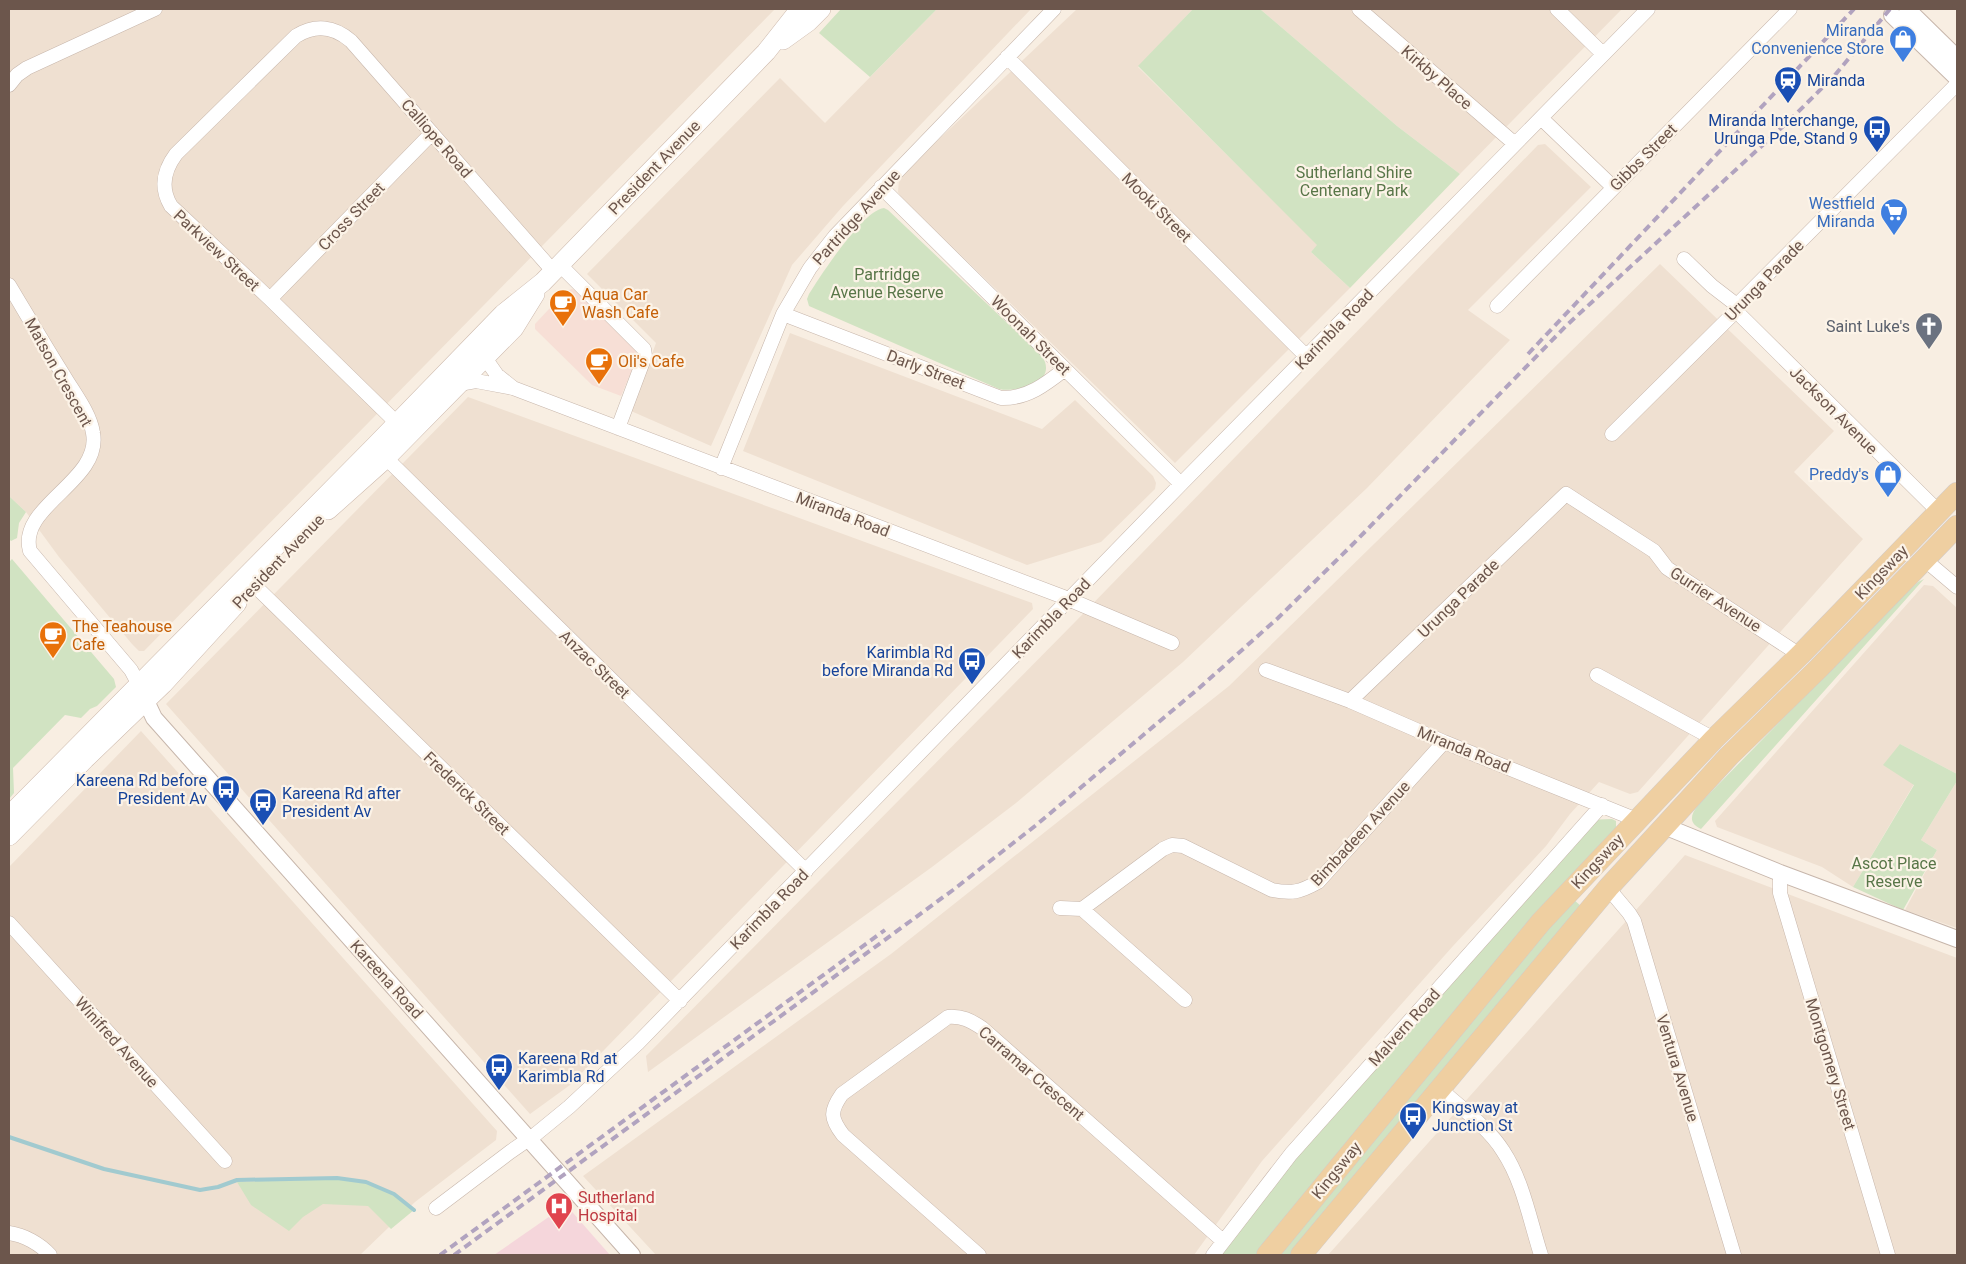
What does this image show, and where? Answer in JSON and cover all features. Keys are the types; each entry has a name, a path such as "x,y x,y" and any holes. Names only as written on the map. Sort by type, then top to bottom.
{"main road":[{"name":"President Avenue","path":"766,52 808,22 822,9"},
{"name":"President Avenue","path":"9,816 142,693 198,648 254,585 315,522 386,458 432,399 503,314 551,273 766,52 799,10"},
{"name":"President Avenue","path":"9,836 85,759 142,693 397,424 432,399 459,384 514,328 551,273"},
{"name":"Kingsway","path":"1267,1255 1540,922 1714,739 1800,655 1957,493"},
{"name":"Jackson Avenue","path":"1939,512 1956,527"},
{"name":"Kingsway","path":"1301,1255 1608,888 1729,756 1819,668 1956,527"},
{"name":"Gurrier Avenue","path":"1800,655 1819,668"},
{"name":"Miranda Road","path":"1636,820 1664,826"}],"street":[{"path":"9,85 17,75 27,68 155,9"},
{"name":"Partridge Avenue","path":"721,468 783,314 797,287 821,253 881,187 1054,9"},
{"name":"Kirkby Place","path":"1359,9 1515,144"},
{"path":"1557,9 1603,54"},
{"name":"Karimbla Road","path":"436,1208 569,1107 638,1043 1181,484 1648,9"},
{"name":"Gibbs Street","path":"1496,306 1790,9"},
{"path":"1899,12 1957,58"},
{"path":"1899,12 1957,78"},
{"name":"Calliope Road","path":"308,30 327,28 345,36 432,133 551,273 644,349 645,356 618,428"},
{"name":"Parkview Street","path":"308,30 293,39 176,154 170,163 164,182 168,200 176,211 270,299 397,424"},
{"name":"Mooki Street","path":"1007,57 1307,357"},
{"name":"Urunga Parade","path":"1612,434 1957,84"},
{"path":"1541,118 1613,188"},
{"name":"Cross Street","path":"270,299 432,133"},
{"name":"Woonah Street","path":"881,187 1181,484"},
{"name":"Jackson Avenue","path":"1684,258 1939,512"},
{"name":"Matson Crescent","path":"9,285 82,406 94,434 88,462 46,509 30,531 28,540 30,552 131,670 142,693"},
{"name":"Darly Street","path":"783,314 1002,398 1029,394 1052,380 1065,369"},
{"path":"432,399 471,358 478,355 484,358"},
{"name":"Miranda Road","path":"484,358 497,375 513,388"},
{"name":"Miranda Road","path":"459,384 476,380 513,388 1070,599 1172,643"},
{"name":"Anzac Street","path":"386,458 806,870"},
{"name":"Urunga Parade","path":"1350,701 1566,494"},
{"name":"Gurrier Avenue","path":"1566,494 1654,551 1667,568 1800,655"},
{"path":"1925,560 1957,587"},
{"name":"Frederick Street","path":"254,585 680,1000"},
{"name":"Miranda Road","path":"1266,670 1350,701 1444,742 1636,820"},
{"path":"1597,675 1714,739"},
{"name":"Kareena Road","path":"142,693 153,716 632,1255"},
{"name":"Bimbadeen Avenue","path":"1082,908 1163,848 1172,845 1183,846 1272,890 1287,893 1304,890 1318,882 1444,742"},
{"name":"Malvern Road","path":"1213,1255 1291,1154 1602,805"},
{"path":"1664,826 1780,873 1957,940"},
{"name":"Montgomery Street","path":"1780,873 1780,893 1888,1255"},
{"name":"Ventura Avenue","path":"1608,888 1634,921 1734,1255"},
{"path":"1060,908 1082,908 1185,1000"},
{"name":"Winifred Avenue","path":"9,923 225,1161"},
{"name":"Carramar Crescent","path":"979,1255 843,1135 833,1122 833,1106 842,1094 948,1018 960,1016 982,1028 1223,1240"},
{"path":"1440,1089 1482,1127 1503,1150 1517,1177 1541,1255"},
{"path":"9,1233 20,1234 50,1255"}],"shaded area":[{"path":"9,9 775,9 144,651 139,651 59,557 26,512 9,496"},
{"path":"937,9 1031,9 843,206 792,265 711,446 631,411 656,343 587,274 780,78 825,123"},
{"path":"1077,9 1193,9 1138,67 1318,245 1311,252 1350,288 1175,463 898,192 899,179 902,174"},
{"path":"1260,9 1622,9 1460,174 1397,126"},
{"path":"1545,144 1591,187 1468,310 1510,340 1367,488 1183,662 1016,803 932,867 648,1072 646,1056 1076,621 1538,145"},
{"path":"1660,264 1834,431 1794,472 1863,539 1638,792 1630,794 1599,782 1570,814 1546,846 1453,946 1262,1161 1194,1255 656,1255 583,1176 891,954 1229,686"},
{"path":"572,289 577,291 636,350 637,358 621,396 592,385 535,329 535,324 566,291"},
{"path":"790,333 1042,429 1075,400 1153,476 1156,483 1155,489 1101,542 1027,565 743,451"},
{"path":"468,397 1032,603 1033,609 570,1085 530,1114 166,704"},
{"path":"1924,585 1933,586 1957,608 1957,774 1900,744 1914,784 1853,887 1822,867 1717,827 1715,821"},
{"path":"141,731 497,1131 496,1140 415,1202 360,1255 9,1255 9,867"},
{"path":"1957,781 1957,928 1905,910 1937,850 1921,840"},
{"path":"1685,855 1957,958 1957,1255 1328,1255"},
{"name":"Sutherland Hospital","path":"566,1205 610,1255 494,1255"}],"green space":[{"path":"841,9 937,9 870,77 819,33"},
{"name":"Sutherland Shire Centenary Park","path":"1193,9 1260,9 1397,126 1460,174 1350,288 1311,252 1317,245 1138,66"},
{"name":"Partridge Avenue Reserve","path":"884,208 1042,356 1046,365 1045,373 1041,379 1025,387 1007,390 999,389 809,306 807,299 809,294 843,245 865,220 875,211"},
{"path":"9,496 26,512 19,523 17,538 11,541 9,539"},
{"path":"12,559 114,679 116,687 97,706 90,709 81,718 65,715 13,768 14,793 9,799 9,562"},
{"path":"1924,579 1701,829 1695,825 1692,817 1700,803 1899,600 1918,582"},
{"name":"Ascot Place Reserve","path":"1900,744 1957,774 1957,781 1921,840 1937,850 1903,910 1853,887 1914,785 1883,765"},
{"path":"1612,819 1616,821 1616,828 1574,900 1588,912 1301,1255 1213,1255 1223,1241 1588,820"},
{"path":"337,1178 360,1181 378,1187 395,1196 414,1210 391,1229 368,1206 323,1204 303,1217 289,1231 251,1205 237,1182"}],"waterway":[{"path":"9,1137 104,1169 200,1190 218,1187 237,1180 337,1178 366,1182 394,1194 414,1210"}],"railway":[{"path":"1528,354 1854,9"},
{"path":"454,1255 953,890 1035,826 1198,689 1278,618 1567,325 1791,119 1835,75 1890,9"},
{"path":"440,1255 885,930"}],"place":[{"name":"Miranda Convenience Store","path":"1903,63"},
{"name":"Miranda","path":"1788,104"},
{"name":"Miranda Interchange, Urunga Pde, Stand 9","path":"1877,153"},
{"name":"Westfield Miranda","path":"1894,236"},
{"name":"Aqua Car Wash Cafe","path":"563,327"},
{"name":"Saint Luke's","path":"1929,350"},
{"name":"Oli's Cafe","path":"599,385"},
{"name":"Preddy's","path":"1888,498"},
{"name":"The Teahouse Cafe","path":"53,659"},
{"name":"Karimbla Rd before Miranda Rd","path":"972,685"},
{"name":"Kareena Rd before President Av","path":"226,813"},
{"name":"Kareena Rd after President Av","path":"263,826"},
{"name":"Kareena Rd at Karimbla Rd","path":"499,1091"},
{"name":"Kingsway at Junction St","path":"1413,1140"},
{"name":"Sutherland Hospital","path":"559,1230"}]}
